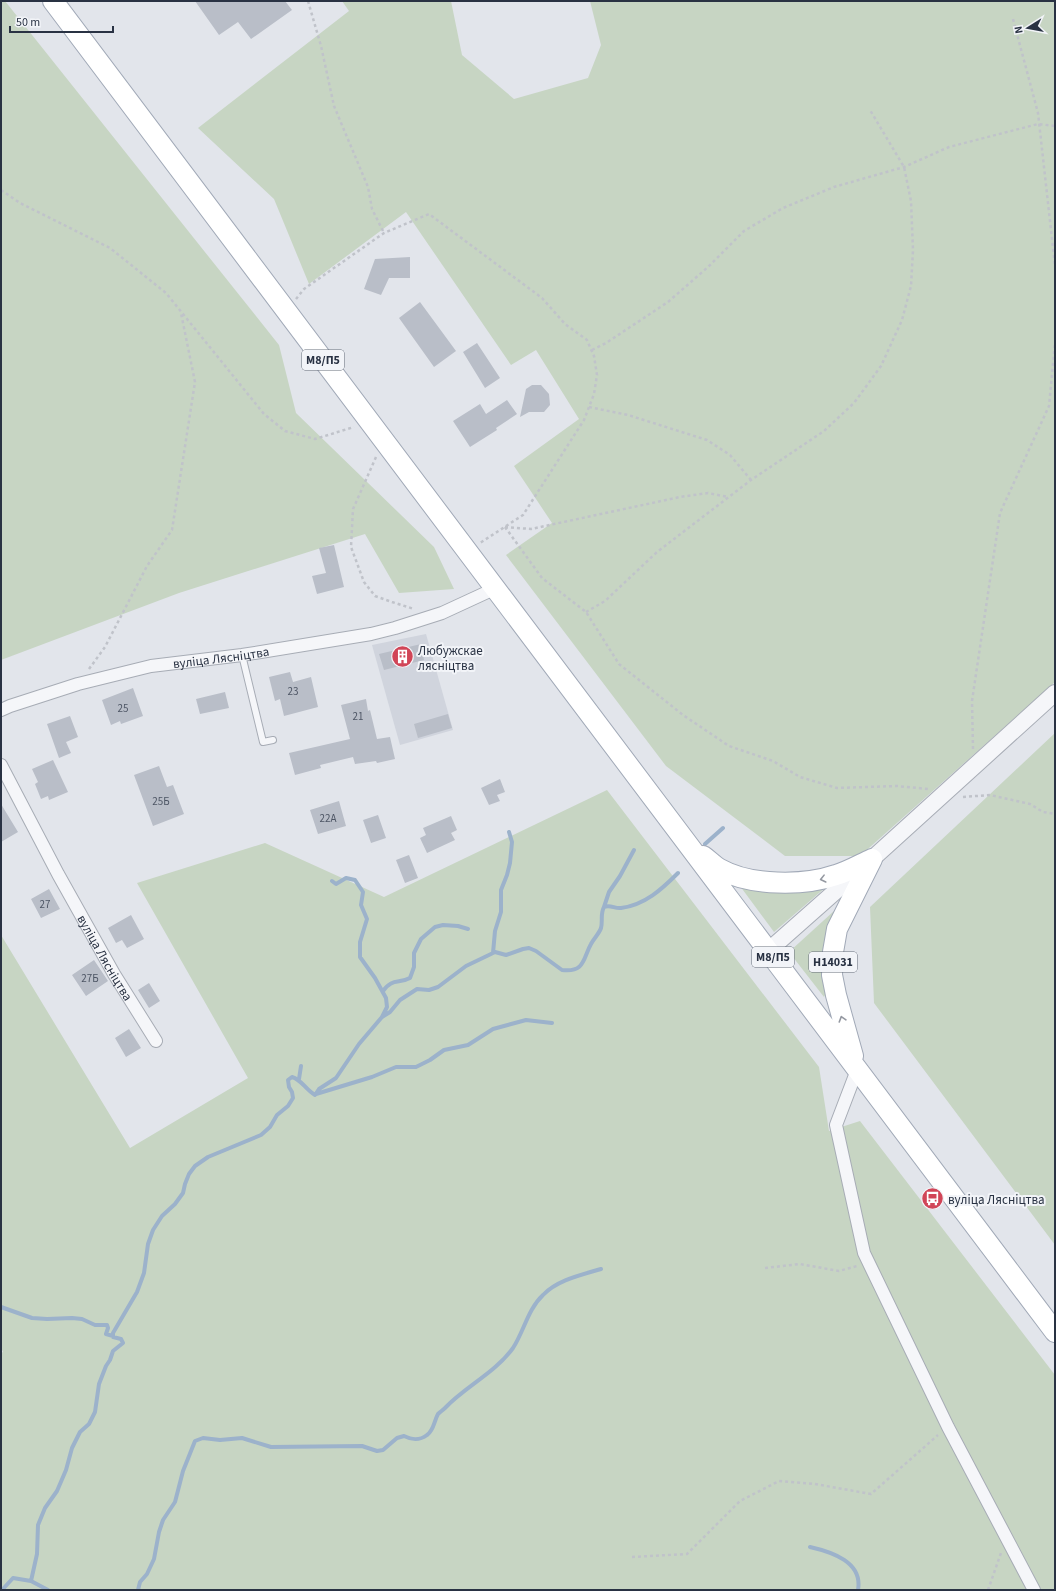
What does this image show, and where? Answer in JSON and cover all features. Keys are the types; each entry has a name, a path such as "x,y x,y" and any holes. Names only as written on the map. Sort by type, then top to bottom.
{"main road":[{"name":"М8/П5","path":"53,1 466,552 1055,1332"},
{"name":"Н14031","path":"688,844 720,869 743,877 778,883 813,881 837,875 872,859"},
{"name":"Н14031","path":"857,1070 836,995 832,975 833,952 837,929 872,859"}],"street":[{"name":"вуліца Лясніцтва","path":"1,710 78,684 151,666 242,655 371,634 410,624 442,612 494,589"},
{"name":"Н14031","path":"768,951 1055,694"},
{"name":"вуліца Лясніцтва","path":"1,765 58,874 114,974 156,1042"},
{"path":"857,1070 836,1125 864,1253 948,1427 1034,1590"}],"lane":[{"path":"242,655 263,742 273,740"}],"path":[{"path":"308,1 321,46 334,106 368,187 372,209 384,233"},
{"path":"1013,19 1038,113 1038,124 1055,266"},
{"path":"586,612 605,601 657,552 751,480 824,431 854,402 881,366 902,320 911,286 913,250 912,201 904,167 870,110"},
{"path":"592,350 606,343 668,302 708,267 744,231 783,208 834,187 904,167 949,148 1038,124 1055,126"},
{"path":"1,190 20,203 110,248 166,293 264,414 285,431 315,439 370,423"},
{"path":"286,311 304,289 384,233 429,214 542,298 565,324 587,340 592,350 597,375 594,394 584,420 523,515 466,552"},
{"path":"78,684 105,647 146,566 172,530 195,382 181,311"},
{"path":"973,767 972,701 1000,513 1049,406 1055,343"},
{"path":"589,407 628,415 708,440 730,455 751,480"},
{"path":"383,441 353,510 352,547 364,582 375,596 412,608 442,612"},
{"path":"505,527 530,529 680,497 708,493 729,497"},
{"path":"505,527 542,578 586,612 619,664 683,715 729,746 773,761 800,777 837,788 897,786 947,791 957,798 990,795 1030,804 1043,812 1055,814"},
{"path":"765,1268 800,1264 839,1271 869,1262"},
{"path":"632,1557 687,1554 740,1501 779,1481 815,1484 871,1494 948,1427"},
{"path":"988,1590 1006,1538"}],"shaded area":[{"name":"Любужскае лясніцтва","path":"426,634 453,730 400,745 372,645"}],"green space":[{"path":"1,1 5,1 279,345 296,413 434,547 454,589 399,593 365,534 179,593 1,660"},
{"path":"342,1 451,1 462,55 514,99 588,78 601,45 590,1 1055,1 1055,682 860,856 785,856 666,766 506,555 552,523 514,466 579,419 536,350 511,365 406,212 309,284 274,199 198,128 349,11"},
{"path":"1055,733 1055,1245 874,1003 870,907"},
{"path":"607,790 819,1067 829,1131 860,1121 1055,1375 1055,1590 1,1590 1,1355 3,1351 1,1350 1,935 130,1148 248,1078 137,883 265,843 384,897"},
{"path":"740,886 826,887 774,932"},
{"path":"834,911 823,952 826,993 824,997 789,952"}],"building":[{"path":"195,1 285,1 292,10 251,39 238,22 219,35"},
{"path":"410,257 410,278 389,278 381,295 364,289 375,259"},
{"path":"420,302 456,351 434,367 399,318"},
{"path":"477,343 500,378 485,388 463,352"},
{"path":"532,385 541,385 549,394 550,405 544,412 529,412 520,417 526,389"},
{"path":"507,400 517,414 496,428 497,430 470,447 453,421 480,404 486,414"},
{"path":"334,545 344,587 317,594 312,576 326,573 319,548"},
{"name":"Любужскае лясніцтва","path":"421,644 424,660 384,670 379,654"},
{"path":"290,672 293,682 311,677 318,707 284,716 280,699 275,701 269,677"},
{"path":"133,688 143,716 121,724 120,721 111,725 102,700"},
{"path":"225,692 229,708 200,714 196,699"},
{"path":"366,699 368,711 370,710 377,739 390,737 395,759 377,763 376,761 355,764 353,757 320,765 321,768 295,775 289,753 350,739 341,705"},
{"path":"448,714 452,728 418,738 414,724"},
{"path":"70,716 78,737 66,742 71,753 59,758 47,724"},
{"path":"53,760 68,792 49,800 48,796 41,799 35,784 38,782 32,769"},
{"path":"159,766 167,787 173,785 184,814 153,826 134,775"},
{"path":"500,779 505,792 497,795 500,801 489,805 481,788"},
{"path":"339,801 346,826 318,834 310,810"},
{"path":"1,804 18,832 1,842"},
{"path":"378,815 386,838 371,843 363,820"},
{"path":"451,816 457,830 451,833 455,840 427,853 420,838 426,835 423,828"},
{"path":"409,855 418,878 405,883 396,860"},
{"path":"49,889 60,909 41,918 31,899"},
{"path":"131,915 144,939 127,948 122,940 116,943 108,928"},
{"path":"94,960 108,981 86,996 72,975"},
{"path":"149,983 160,1001 149,1008 138,990"},
{"path":"129,1029 141,1048 126,1057 115,1038"}],"waterway":[{"path":"705,844 723,828"},
{"path":"493,953 495,931 501,912 501,890 510,863 512,842 509,832"},
{"path":"604,907 609,892 620,876 634,850"},
{"path":"31,1581 37,1554 38,1525 45,1508 57,1491 66,1470 72,1448 80,1432 89,1424 95,1412 99,1384 113,1351 123,1343 121,1339 113,1337 113,1333 137,1292 144,1273 148,1244 153,1230 162,1216 175,1204 183,1193 189,1174 195,1166 208,1157 261,1135 270,1127 277,1115 288,1106 293,1098 288,1080 292,1077 298,1080 315,1095 319,1089 336,1078 359,1044 382,1017 390,1012 400,1000 417,989 429,990 438,987 466,966 495,952 506,955 529,948 536,951 562,970 575,969 582,963 600,930 604,907 608,906 621,908 638,904 666,885 678,873"},
{"path":"332,881 336,884 346,878 355,880 363,892 361,905 367,919 360,942 360,957 375,978 386,998 387,1007 382,1017"},
{"path":"383,991 389,984 410,978 414,967 414,953 421,939 435,927 443,925 458,926 468,929"},
{"path":"316,1094 372,1077 396,1067 416,1067 430,1060 444,1050 468,1045 493,1029 526,1020 552,1023"},
{"path":"299,1079 301,1066"},
{"path":"138,1590 140,1582 147,1574 154,1559 163,1520 175,1502 183,1471 195,1441 203,1438 220,1440 242,1438 271,1447 362,1446 377,1451 383,1450 397,1438 404,1436 413,1439 421,1438 431,1431 438,1414 506,1357 517,1341 530,1313 543,1295 555,1285 601,1269"},
{"path":"1,1307 32,1318 72,1318 82,1319 95,1325 107,1325 108,1328 106,1334 113,1336"},
{"path":"810,1547 836,1555 851,1565 856,1572 858,1590"},
{"path":"2,1590 13,1578 31,1581 48,1590"}],"place":[{"name":"Любужскае лясніцтва","path":"402,657"},
{"name":"вуліца Лясніцтва","path":"933,1199"}]}
